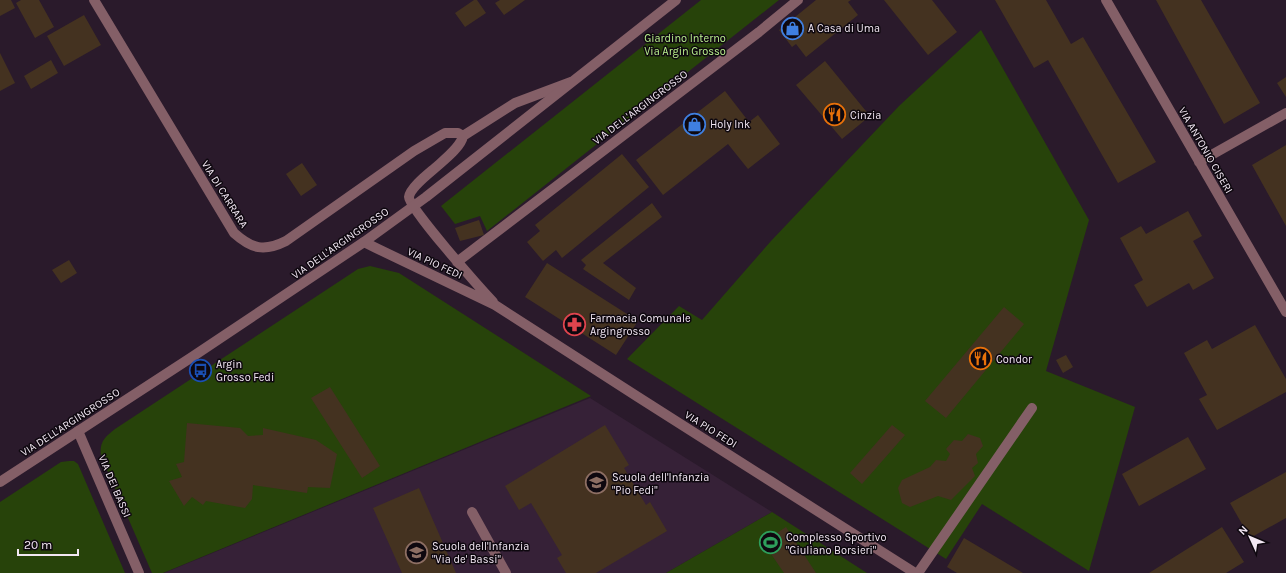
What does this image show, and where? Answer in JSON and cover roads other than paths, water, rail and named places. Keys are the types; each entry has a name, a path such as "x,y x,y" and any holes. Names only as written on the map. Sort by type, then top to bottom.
{"street":[{"name":"VIA DI CARRARA","path":"94,0 234,233 244,242 252,246 263,248 275,247 286,241 414,151 445,133 458,132 463,136"},
{"name":"VIA DELL'ARGINGROSSO","path":"0,482 364,242 413,206 676,0"},
{"name":"VIA DELL'ARGINGROSSO","path":"457,262 759,32 798,0"},
{"name":"VIA ANTONIO CISERI","path":"1106,0 1286,312"},
{"path":"413,206 409,201 410,192 451,154 462,141 463,136 515,104 572,82"},
{"path":"1199,162 1286,113"},
{"name":"VIA PIO FEDI","path":"413,206 457,262 495,305"},
{"name":"VIA PIO FEDI","path":"364,242 495,305 915,573"},
{"path":"918,573 1032,408"},
{"name":"VIA DEI BASSI","path":"78,431 139,573"},
{"path":"472,512 506,573"}],"place":[{"name":"A Casa di Uma","path":"792,28"},
{"name":"Cinzia","path":"835,115"},
{"name":"Holy Ink","path":"694,124"},
{"name":"Farmacia Comunale Argingrosso","path":"575,324"},
{"name":"Condor","path":"980,359"},
{"name":"Argin Grosso Fedi","path":"200,370"},
{"name":"Scuola dell'Infanzia \"Pio Fedi\"","path":"597,483"},
{"name":"Complesso Sportivo \"Giuliano Borsieri\"","path":"770,543"},
{"name":"Scuola dell'Infanzia \"Via de' Bassi\"","path":"417,552"}],"park label":[{"name":"Giardino Interno Via Argin Grosso","path":"685,44"}]}
